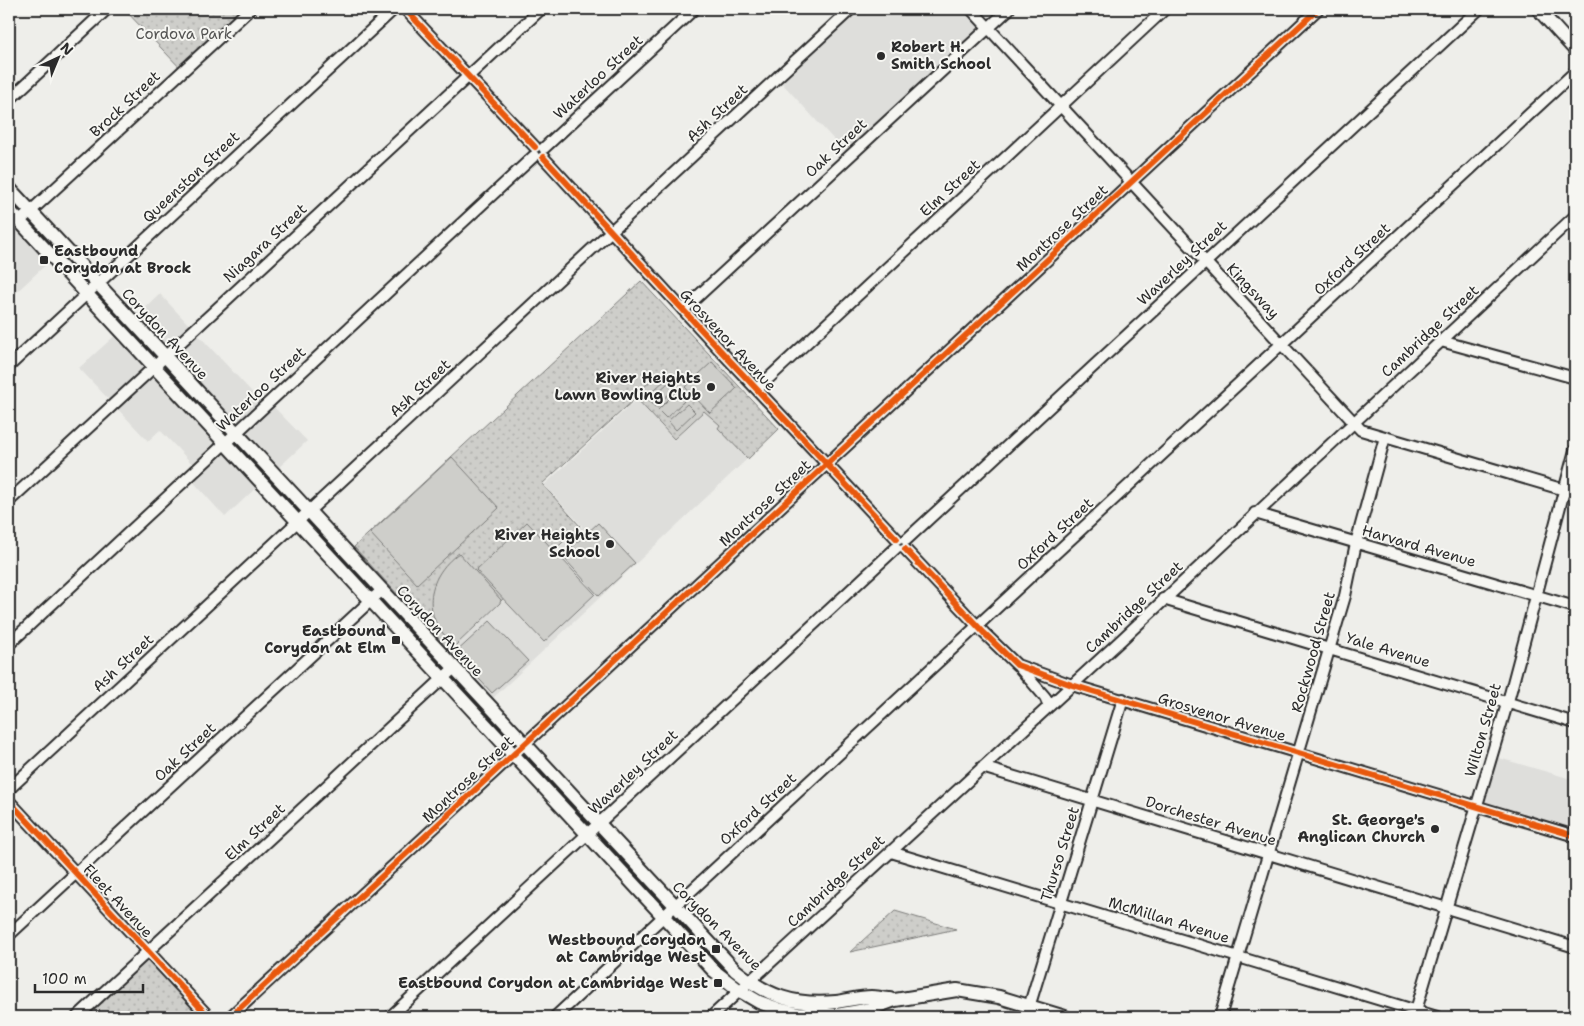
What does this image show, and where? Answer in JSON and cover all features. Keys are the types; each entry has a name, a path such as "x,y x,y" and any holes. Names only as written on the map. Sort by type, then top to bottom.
{"main road":[{"path":"1538,9 1575,50"},
{"name":"Corydon Avenue","path":"9,188 726,962 759,1002 778,1010 798,1014 837,1015 871,1008 895,1000 958,990 999,997 1028,1012 1065,1017"},
{"name":"Corydon Avenue","path":"9,210 713,970 745,987"}],"street":[{"path":"9,100 108,9"},
{"name":"Brock Street","path":"19,222 250,9"},
{"name":"Queenston Street","path":"9,366 394,9"},
{"name":"Grosvenor Avenue","path":"405,9 977,626 1017,665 1045,697 1049,706"},
{"name":"Niagara Street","path":"9,500 542,9"},
{"name":"Waterloo Street","path":"9,644 694,9"},
{"name":"Ash Street","path":"9,789 851,9"},
{"name":"Kingsway","path":"971,9 1361,430 1575,493"},
{"name":"Oak Street","path":"683,310 1009,9"},
{"name":"Elm Street","path":"756,389 1165,9"},
{"name":"Montrose Street","path":"230,1017 1318,9"},
{"name":"Waverley Street","path":"390,1017 1479,9"},
{"name":"Oxford Street","path":"555,1017 1575,72"},
{"name":"Cambridge Street","path":"711,1017 1072,685 1575,216"},
{"path":"1441,341 1575,378"},
{"name":"Rockwood Street","path":"1220,1017 1268,854 1300,754 1345,596 1356,543 1385,437"},
{"name":"Wilton Street","path":"1415,1014 1508,702 1575,450"},
{"name":"Harvard Avenue","path":"1255,513 1575,607"},
{"name":"Oak Street","path":"9,935 381,591"},
{"name":"Yale Avenue","path":"1163,600 1575,722"},
{"name":"Grosvenor Avenue","path":"1017,665 1072,685 1575,836"},
{"name":"Elm Street","path":"77,1017 454,669"},
{"path":"1087,671 1090,690"},
{"name":"Thurso Street","path":"1028,1012 1123,699"},
{"name":"Dorchester Avenue","path":"982,767 1575,946"},
{"name":"Fleet Avenue","path":"9,801 209,1017"},
{"name":"McMillan Avenue","path":"891,852 1237,957 1415,1014 1437,1017"}],"shaded area":[{"name":"Robert H. Smith School","path":"860,9 964,9 982,28 846,153 782,83"},
{"path":"9,210 53,258 9,299"},
{"path":"160,294 265,406 269,402 307,441 273,473 131,321"},
{"path":"120,331 261,483 225,517 189,477 197,469 160,430 148,441 79,368"},
{"name":"River Heights School","path":"637,399 674,440 704,411 779,429 493,698 449,651 582,526 544,485"},
{"path":"1492,756 1575,780 1575,836 1477,806"}],"green space":[{"name":"Cordova Park","path":"124,9 250,9 183,71"},
{"path":"641,281 779,429 748,459 718,428 720,425 704,411 674,439 636,398 542,484 580,526 449,650 354,547"},
{"name":"River Heights Lawn Bowling Club","path":"712,362 737,388 710,413 685,387"},
{"path":"659,373 665,380 646,397 640,391"},
{"path":"668,383 674,389 655,407 649,400"},
{"path":"676,392 684,401 666,418 658,410"},
{"path":"687,404 695,412 676,430 668,421"},
{"path":"452,457 499,508 417,584 370,533"},
{"path":"527,522 595,594 544,642 476,570"},
{"path":"598,523 635,563 599,596 562,556"},
{"path":"459,553 501,600 456,645 444,635 436,623 431,599 439,574"},
{"path":"382,600 444,667 444,671 379,601"},
{"path":"490,621 528,661 492,693 455,653"},
{"path":"452,679 458,681 515,743 514,747"},
{"path":"525,754 589,822 589,828 522,756"},
{"path":"598,835 665,905 665,910 596,836"},
{"path":"895,911 956,929 850,952"},
{"path":"672,918 678,919 734,980 723,973"},
{"path":"148,952 209,1017 77,1017"}],"cycle path":[{"path":"405,9 535,147"},
{"path":"230,1017 1318,9"},
{"path":"543,157 897,539"},
{"path":"905,549 984,633 1017,665 1072,685 1575,836"},
{"path":"9,801 209,1017"}],"place":[{"name":"Robert H. Smith School","path":"881,56"},
{"name":"Eastbound Corydon at Brock","path":"44,260"},
{"name":"River Heights Lawn Bowling Club","path":"711,387"},
{"name":"River Heights School","path":"610,544"},
{"name":"Eastbound Corydon at Elm","path":"396,640"},
{"name":"St. George's Anglican Church","path":"1435,829"},
{"name":"Westbound Corydon at Cambridge West","path":"716,949"},
{"name":"Eastbound Corydon at Cambridge West","path":"718,983"}]}
